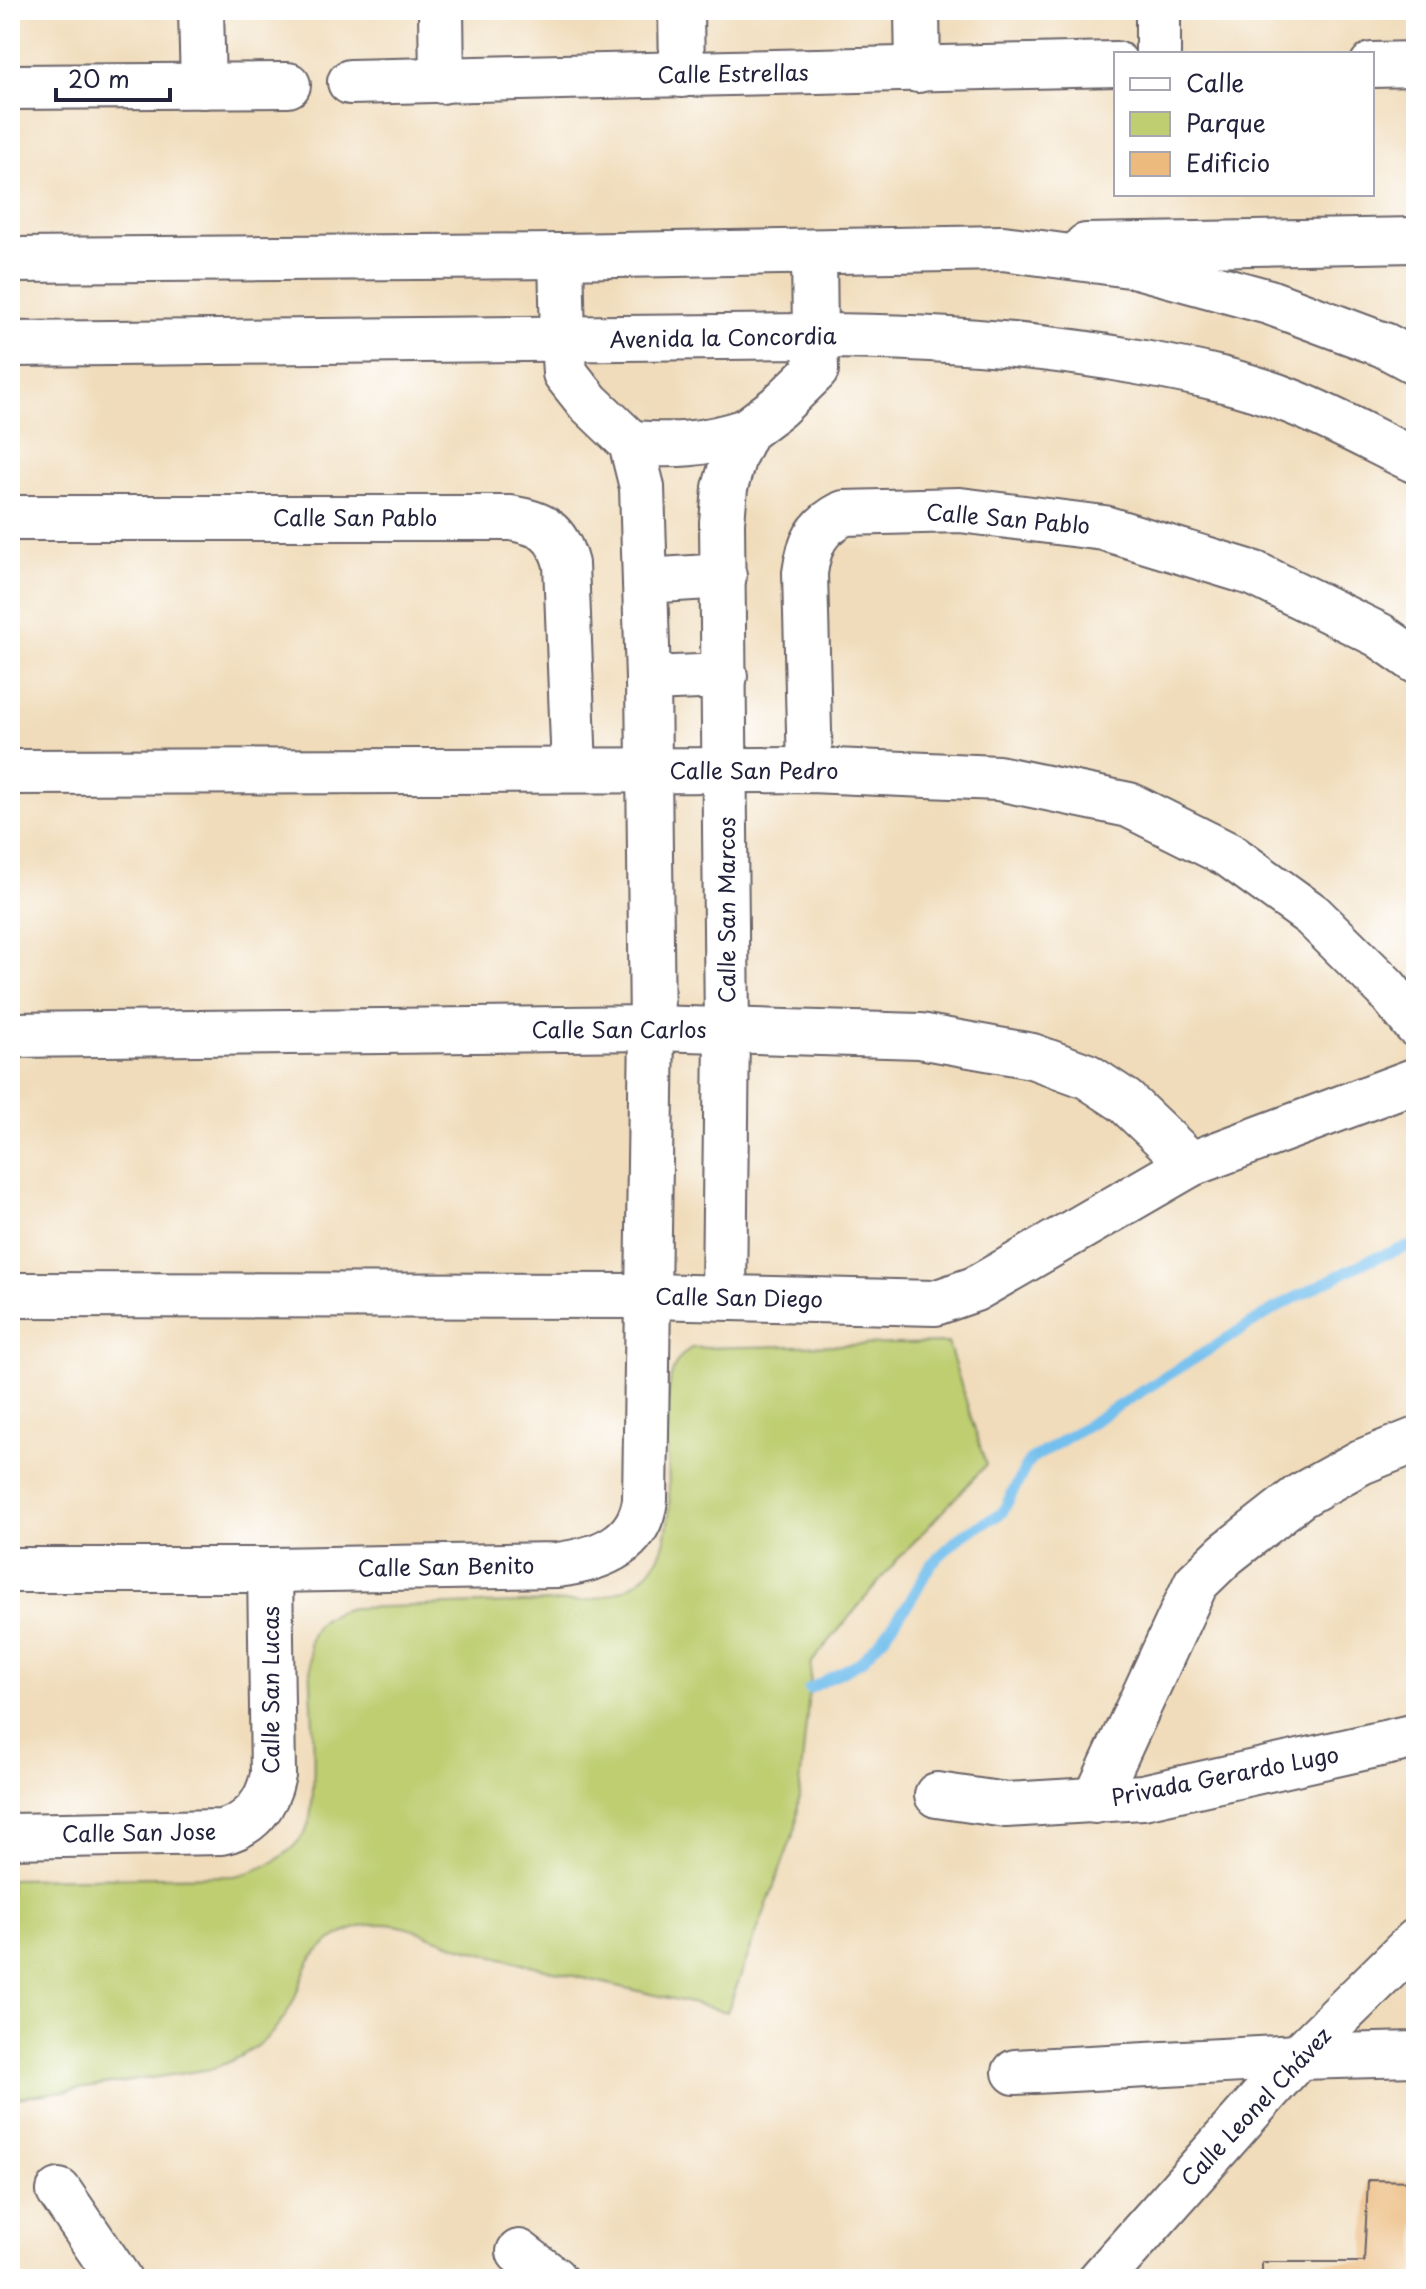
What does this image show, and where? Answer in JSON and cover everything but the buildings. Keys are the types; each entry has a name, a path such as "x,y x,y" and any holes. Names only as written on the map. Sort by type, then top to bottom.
{"street":[{"path":"201,10 203,86"},
{"path":"441,10 442,81"},
{"path":"681,10 682,75"},
{"path":"917,10 918,70"},
{"path":"1158,10 1158,52"},
{"name":"Calle Estrellas","path":"350,82 1114,64"},
{"path":"1374,65 1416,64"},
{"path":"10,87 288,85"},
{"path":"10,260 561,256 1416,240"},
{"path":"1003,248 1137,266 1269,302 1384,345 1416,362"},
{"path":"631,443 711,443 746,431 778,407 816,370 814,252"},
{"path":"561,256 565,373 588,402 631,443 642,487 648,679 652,1028 648,1296"},
{"name":"Avenida la Concordia","path":"10,344 815,336 941,338 1021,344 1085,352 1197,373 1294,402 1416,461"},
{"name":"Calle San Marcos","path":"724,1297 727,1031 722,522 725,488 734,456 746,431"},
{"name":"Calle San Pablo","path":"810,770 805,573 815,534 829,520 844,513 960,510 1104,528 1255,574 1379,635 1416,661"},
{"name":"Calle San Pablo","path":"10,518 511,518 539,523 560,544 566,564 574,769"},
{"path":"645,581 724,576"},
{"path":"648,679 725,676"},
{"name":"Calle San Pedro","path":"10,772 810,770 998,778 1129,805 1229,855 1312,915 1386,988 1416,1025"},
{"name":"Calle San Carlos","path":"10,1035 652,1028 920,1036 1032,1056 1087,1076 1125,1101 1191,1164"},
{"name":"Calle San Diego","path":"10,1295 648,1296 948,1301 975,1289 1191,1164 1416,1080"},
{"name":"Calle San Benito","path":"10,1570 557,1565 588,1559 627,1539 637,1528 643,1514 648,1296"},
{"path":"1095,1801 1196,1583 1226,1554 1300,1496 1361,1462 1416,1440"},
{"name":"Calle San Lucas","path":"261,1808 273,1775 270,1570"},
{"name":"Privada Gerardo Lugo","path":"937,1795 1006,1805 1143,1797 1416,1736"},
{"name":"Calle San Jose","path":"10,1836 221,1832 245,1823 261,1808"},
{"name":"Calle Leonel Chávez","path":"1101,2279 1298,2057 1416,1941"},
{"path":"1015,2072 1416,2054"},
{"path":"59,2191 119,2279"},
{"path":"519,2252 554,2279"}],"green space":[{"path":"948,1343 986,1465 896,1561 812,1662 796,1827 727,2012 494,1956 401,1926 373,1924 341,1935 316,1953 283,2020 263,2041 239,2057 211,2069 10,2099 10,1879 234,1876 254,1871 283,1856 299,1841 310,1818 314,1771 309,1643 315,1628 324,1618 352,1608 584,1601 622,1590 647,1573 662,1550 668,1523 670,1381 676,1363 691,1348"}],"waterway":[{"path":"809,1689 860,1662 884,1637 931,1564 962,1535 1002,1513 1029,1461 1283,1304 1369,1260 1416,1244"}]}
